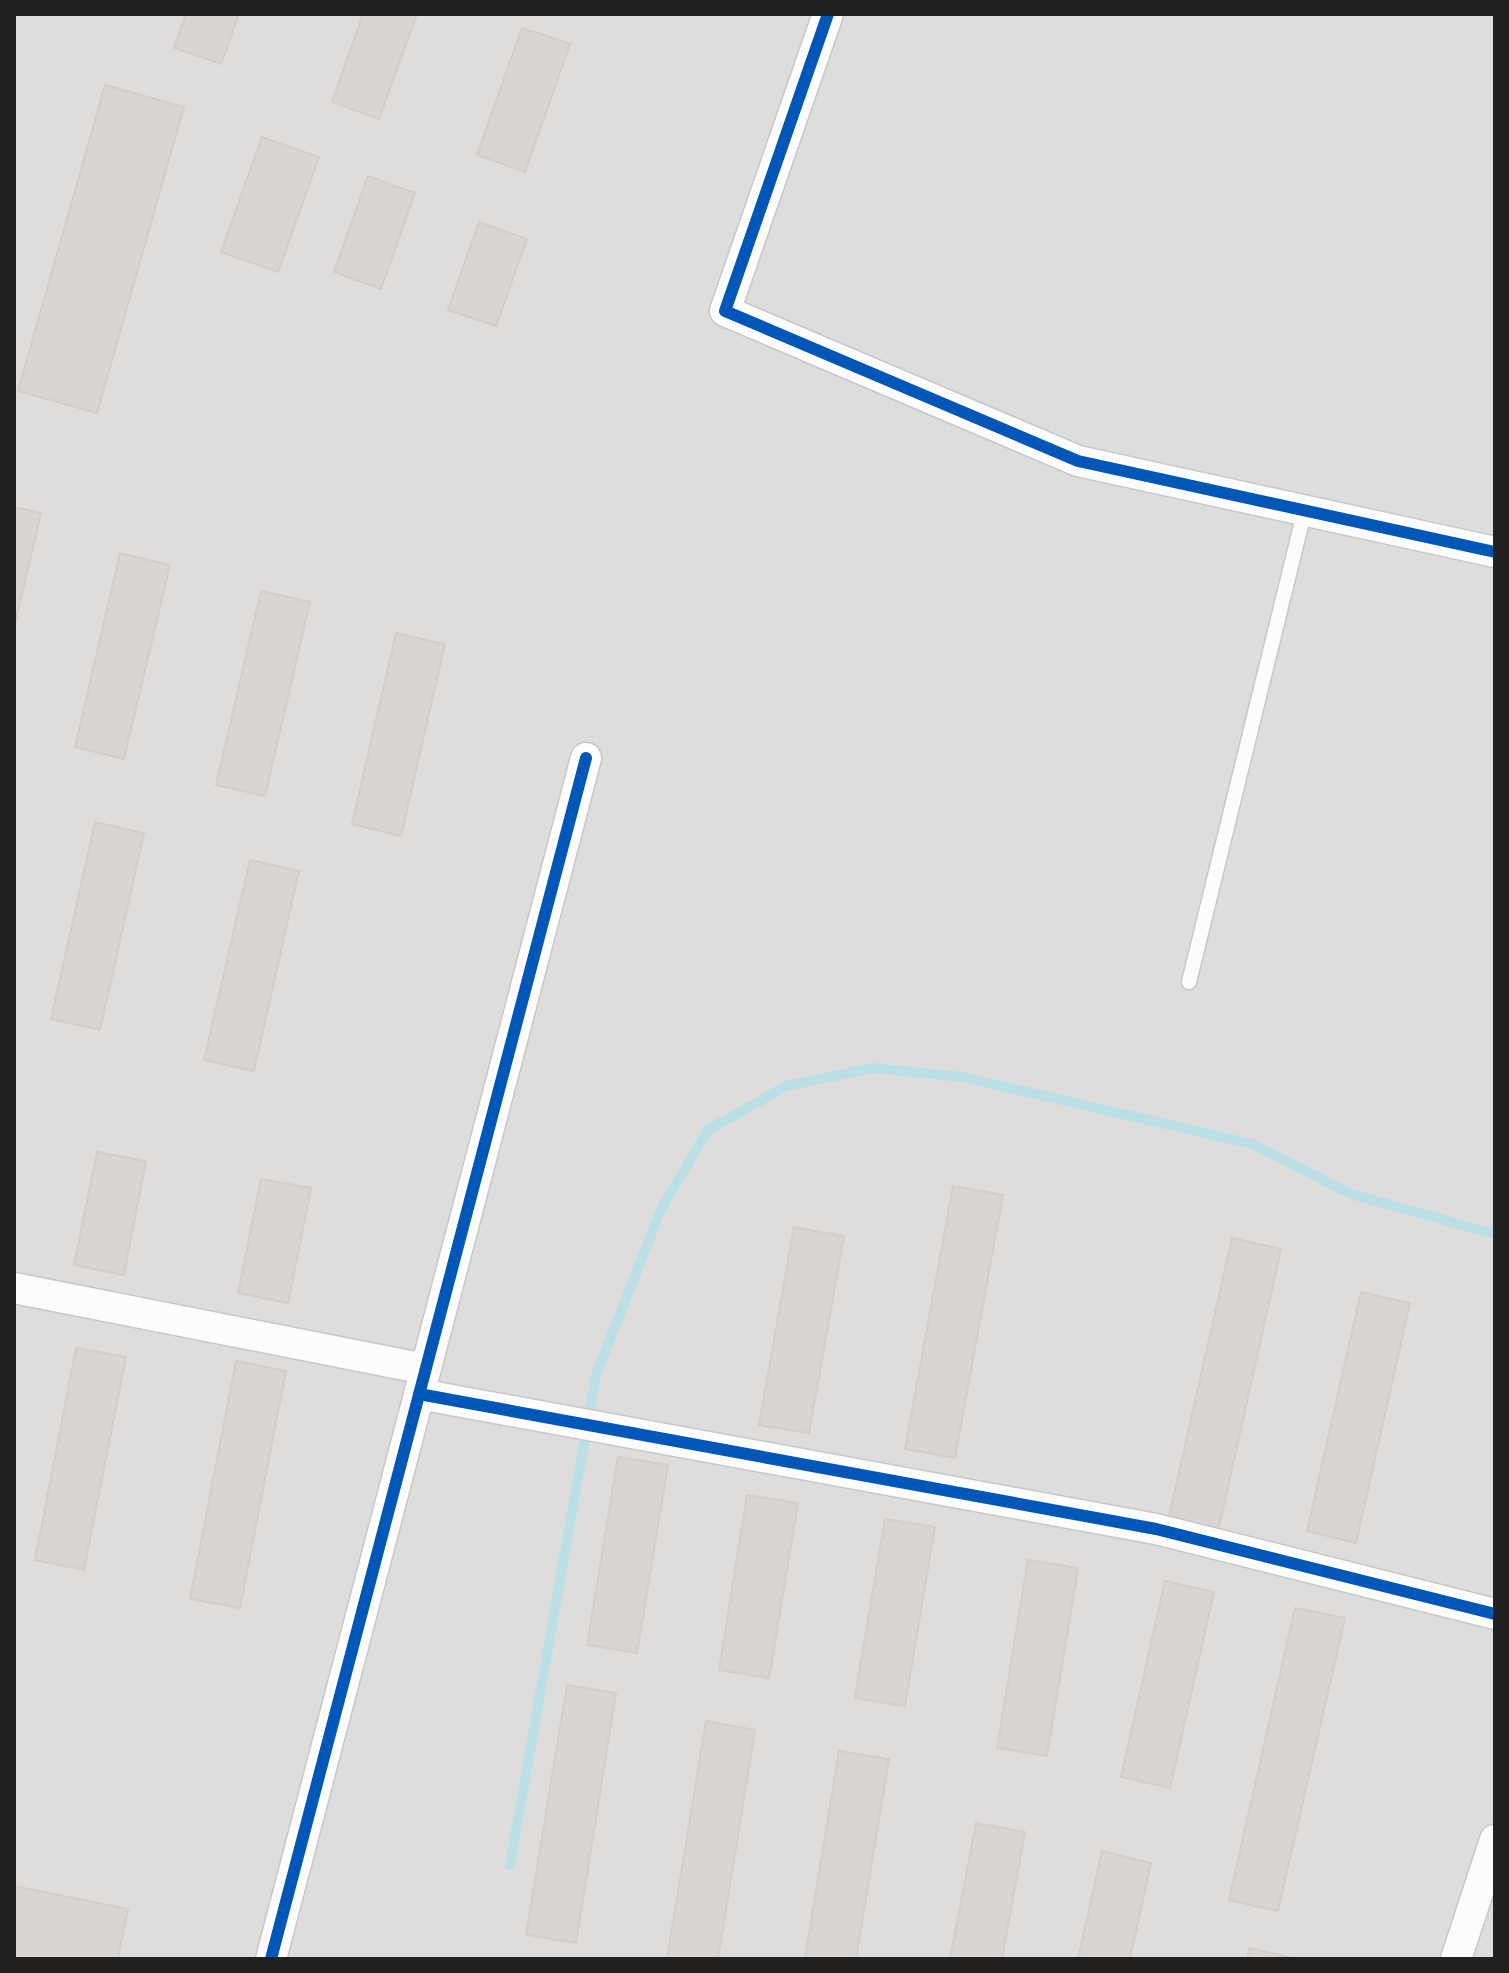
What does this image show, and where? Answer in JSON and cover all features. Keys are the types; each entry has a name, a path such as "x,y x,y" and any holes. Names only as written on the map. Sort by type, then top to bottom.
{"street":[{"path":"828,14 725,311 1078,461 1495,552"},
{"path":"271,1959 586,758"},
{"path":"14,1288 422,1382 1156,1529 1495,1614"},
{"path":"1456,1959 1495,1840"}],"lane":[{"path":"1189,982 1305,509"}],"shaded area":[{"path":"14,14 1495,14 1495,1959 14,1959"}],"building":[{"path":"186,14 239,14 221,64 174,48"},
{"path":"363,14 417,14 379,119 332,102"},
{"path":"522,28 570,44 525,172 477,155"},
{"path":"105,85 184,107 97,413 18,391"},
{"path":"262,137 319,157 278,272 221,252"},
{"path":"368,176 415,193 381,289 334,272"},
{"path":"479,222 527,239 496,326 448,310"},
{"path":"14,507 41,513 14,628"},
{"path":"120,553 170,565 124,759 75,747"},
{"path":"261,591 310,602 265,796 216,785"},
{"path":"396,633 445,644 401,836 352,824"},
{"path":"95,822 144,833 100,1030 51,1019"},
{"path":"250,860 299,871 254,1071 204,1060"},
{"path":"97,1152 146,1161 124,1275 74,1265"},
{"path":"261,1179 311,1188 288,1303 238,1293"},
{"path":"953,1186 1003,1195 955,1458 905,1449"},
{"path":"794,1227 844,1236 809,1433 759,1425"},
{"path":"1232,1238 1281,1249 1217,1536 1167,1525"},
{"path":"1361,1292 1410,1303 1356,1543 1307,1531"},
{"path":"76,1348 126,1357 84,1570 35,1560"},
{"path":"236,1361 286,1371 240,1608 190,1599"},
{"path":"618,1457 668,1465 637,1653 587,1645"},
{"path":"747,1495 798,1503 769,1678 719,1670"},
{"path":"885,1519 935,1527 905,1706 855,1698"},
{"path":"1028,1560 1078,1568 1047,1756 997,1748"},
{"path":"1165,1581 1214,1592 1170,1788 1121,1777"},
{"path":"1295,1608 1345,1618 1278,1911 1229,1900"},
{"path":"567,1685 616,1693 576,1943 526,1935"},
{"path":"706,1721 755,1730 718,1959 667,1959"},
{"path":"839,1751 889,1759 856,1959 805,1959"},
{"path":"976,1823 1025,1832 1002,1959 950,1959"},
{"path":"1102,1851 1151,1863 1130,1959 1078,1959"},
{"path":"14,1886 128,1909 118,1959 14,1959"},
{"path":"1249,1948 1297,1959 1247,1959"}],"waterway":[{"path":"510,1865 596,1375 662,1207 708,1130 786,1086 873,1068 962,1077 1252,1144 1351,1194 1495,1234"}],"cycle path":[{"path":"828,14 725,311 1078,461 1495,552"},
{"path":"271,1959 586,758"},
{"path":"419,1394 1156,1529 1495,1614"}]}
